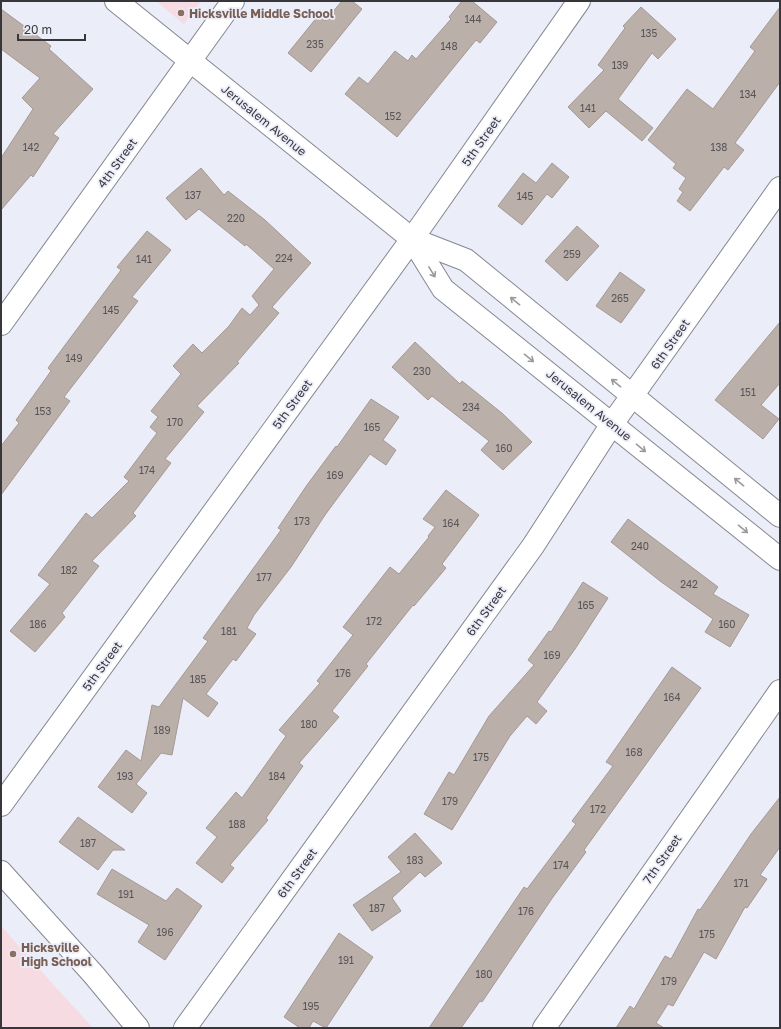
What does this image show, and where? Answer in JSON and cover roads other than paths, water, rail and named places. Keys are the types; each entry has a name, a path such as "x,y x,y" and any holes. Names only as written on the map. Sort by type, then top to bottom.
{"street":[{"name":"Jerusalem Avenue","path":"116,1 412,239 466,260 780,516"},
{"name":"4th Street","path":"1,324 233,1"},
{"name":"5th Street","path":"1,805 412,239 579,1"},
{"name":"6th Street","path":"185,1028 533,546 612,424 780,188"},
{"name":"Jerusalem Avenue","path":"412,239 443,289 780,559"},
{"name":"7th Street","path":"544,1028 780,691"},
{"path":"1,872 94,975 138,1028"}],"place":[{"name":"Hicksville Middle School","path":"181,13"},
{"name":"Hicksville High School","path":"13,954"}]}
